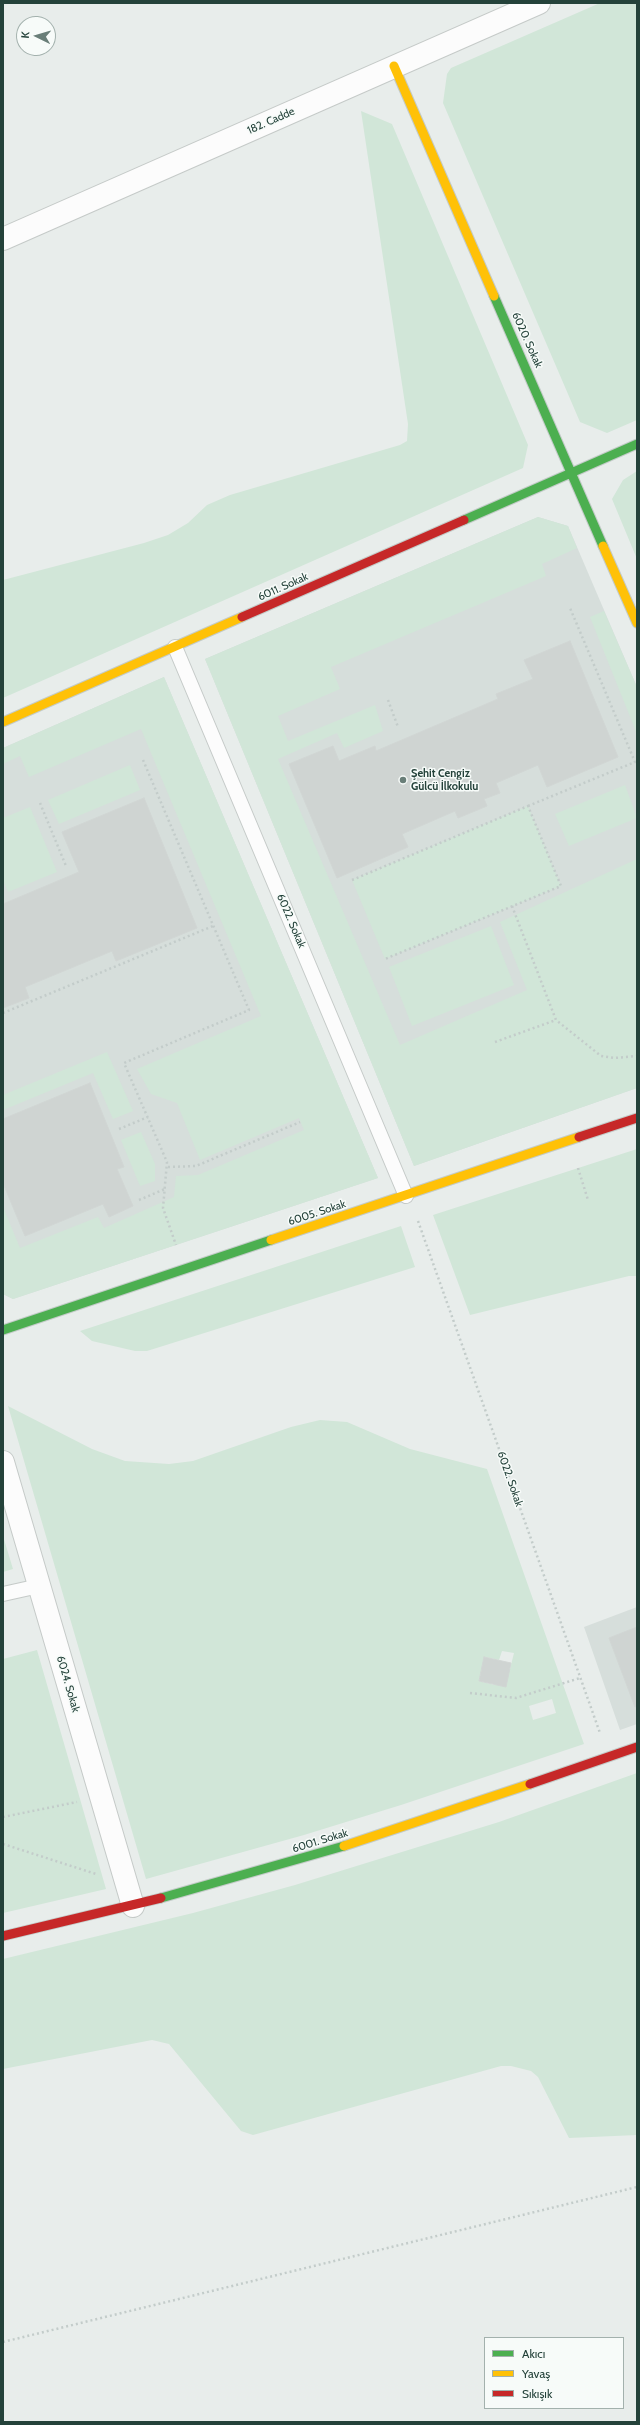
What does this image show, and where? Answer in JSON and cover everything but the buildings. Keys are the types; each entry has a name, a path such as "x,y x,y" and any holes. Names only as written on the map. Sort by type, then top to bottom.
{"street":[{"name":"182. Cadde","path":"3,239 539,3"},
{"name":"6020. Sokak","path":"394,66 637,623"},
{"name":"6011. Sokak","path":"3,722 637,444"},
{"name":"6005. Sokak","path":"3,1330 637,1118"},
{"name":"6024. Sokak","path":"3,1462 133,1906"},
{"name":"6001. Sokak","path":"3,1936 133,1906 377,1836 637,1747"}],"lane":[{"name":"6022. Sokak","path":"175,647 406,1196"},
{"path":"3,1594 39,1586"}],"path":[{"path":"352,880 635,762 570,608"},
{"path":"388,700 398,727"},
{"path":"143,760 249,1010 124,1063 168,1167 163,1208 176,1245"},
{"path":"40,803 66,866"},
{"path":"385,959 560,886 528,806"},
{"path":"512,906 556,1020 601,1056 614,1058 637,1056"},
{"path":"3,1013 213,926"},
{"path":"495,1042 556,1020"},
{"path":"119,1129 148,1117"},
{"path":"168,1167 196,1166 300,1122"},
{"path":"578,1168 588,1200"},
{"path":"139,1200 165,1189"},
{"name":"6022. Sokak","path":"418,1220 601,1738"},
{"path":"470,1693 516,1698 580,1678"},
{"path":"3,1818 81,1801"},
{"path":"3,1844 103,1876"},
{"path":"3,2342 637,2187"}],"shaded area":[{"path":"538,517 568,526 637,687 637,1088 414,1166 205,659"},
{"path":"164,677 378,1178 13,1299 3,1294 3,748"},
{"path":"637,1607 637,1724 620,1730 584,1627"}],"green space":[{"path":"600,3 637,3 637,420 607,433 580,422 443,103 447,74 451,68"},
{"path":"361,111 392,124 528,445 523,468 3,698 3,580 144,543 168,535 188,523 207,505 230,495 400,445 407,441 408,424"},
{"path":"637,471 637,559 612,499 623,480"},
{"path":"538,517 568,526 577,548 542,564 546,576 331,667 340,689 278,716 288,741 375,705 383,731 344,748 337,733 278,759 400,1045 527,990 500,922 637,859 637,1088 414,1166 205,659"},
{"path":"604,611 637,687 637,734 590,617"},
{"path":"164,677 378,1178 13,1299 3,1294 3,1207 20,1248 98,1217 104,1228 174,1197 176,1176 198,1175 304,1130 299,1118 200,1160 177,1103 151,1094 137,1069 261,1016 141,729 29,777 20,756 3,764 3,748"},
{"path":"130,765 140,790 59,824 48,800"},
{"path":"625,785 637,818 569,846 555,814"},
{"path":"528,806 561,886 385,959 352,880"},
{"path":"30,807 57,872 8,892 3,880 3,818"},
{"path":"491,926 514,985 412,1026 389,967"},
{"path":"107,1052 133,1111 113,1119 93,1073 3,1110 3,1095"},
{"path":"141,1132 155,1164 155,1181 140,1186 121,1140"},
{"path":"637,1149 637,1276 629,1276 470,1315 433,1215"},
{"path":"401,1226 415,1267 147,1351 135,1351 92,1341 80,1331"},
{"path":"8,1406 92,1449 125,1461 169,1464 193,1461 291,1427 320,1420 347,1422 410,1449 487,1469 584,1744 401,1805 304,1835 146,1879","holes":["502,1651 514,1653 510,1669 499,1666 495,1685 479,1681 485,1657 499,1660","552,1699 556,1713 533,1720 529,1706"]},
{"path":"3,1536 13,1569 3,1572"},
{"path":"37,1650 106,1889 3,1913 3,1659"},
{"path":"637,1773 637,2135 569,2138 538,2077 531,2071 511,2066 501,2066 253,2135 241,2131 169,2044 152,2040 3,2069 3,1959 193,1913 295,1885 499,1822"}],"traffic: fast":[{"path":"494,296 603,546"},
{"path":"464,520 637,444"},
{"path":"3,1330 271,1240"},
{"path":"161,1898 344,1846"}],"traffic: slow":[{"path":"394,66 494,296"},
{"path":"603,546 637,623"},
{"path":"3,722 242,617"},
{"path":"271,1240 579,1137"},
{"path":"344,1846 530,1784"}],"traffic: jam":[{"path":"242,617 464,520"},
{"path":"579,1137 637,1118"},
{"path":"530,1784 637,1747"},
{"path":"3,1936 161,1898"}],"place":[{"name":"Şehit Cengiz Gülcü İlkokulu","path":"403,780"}]}
